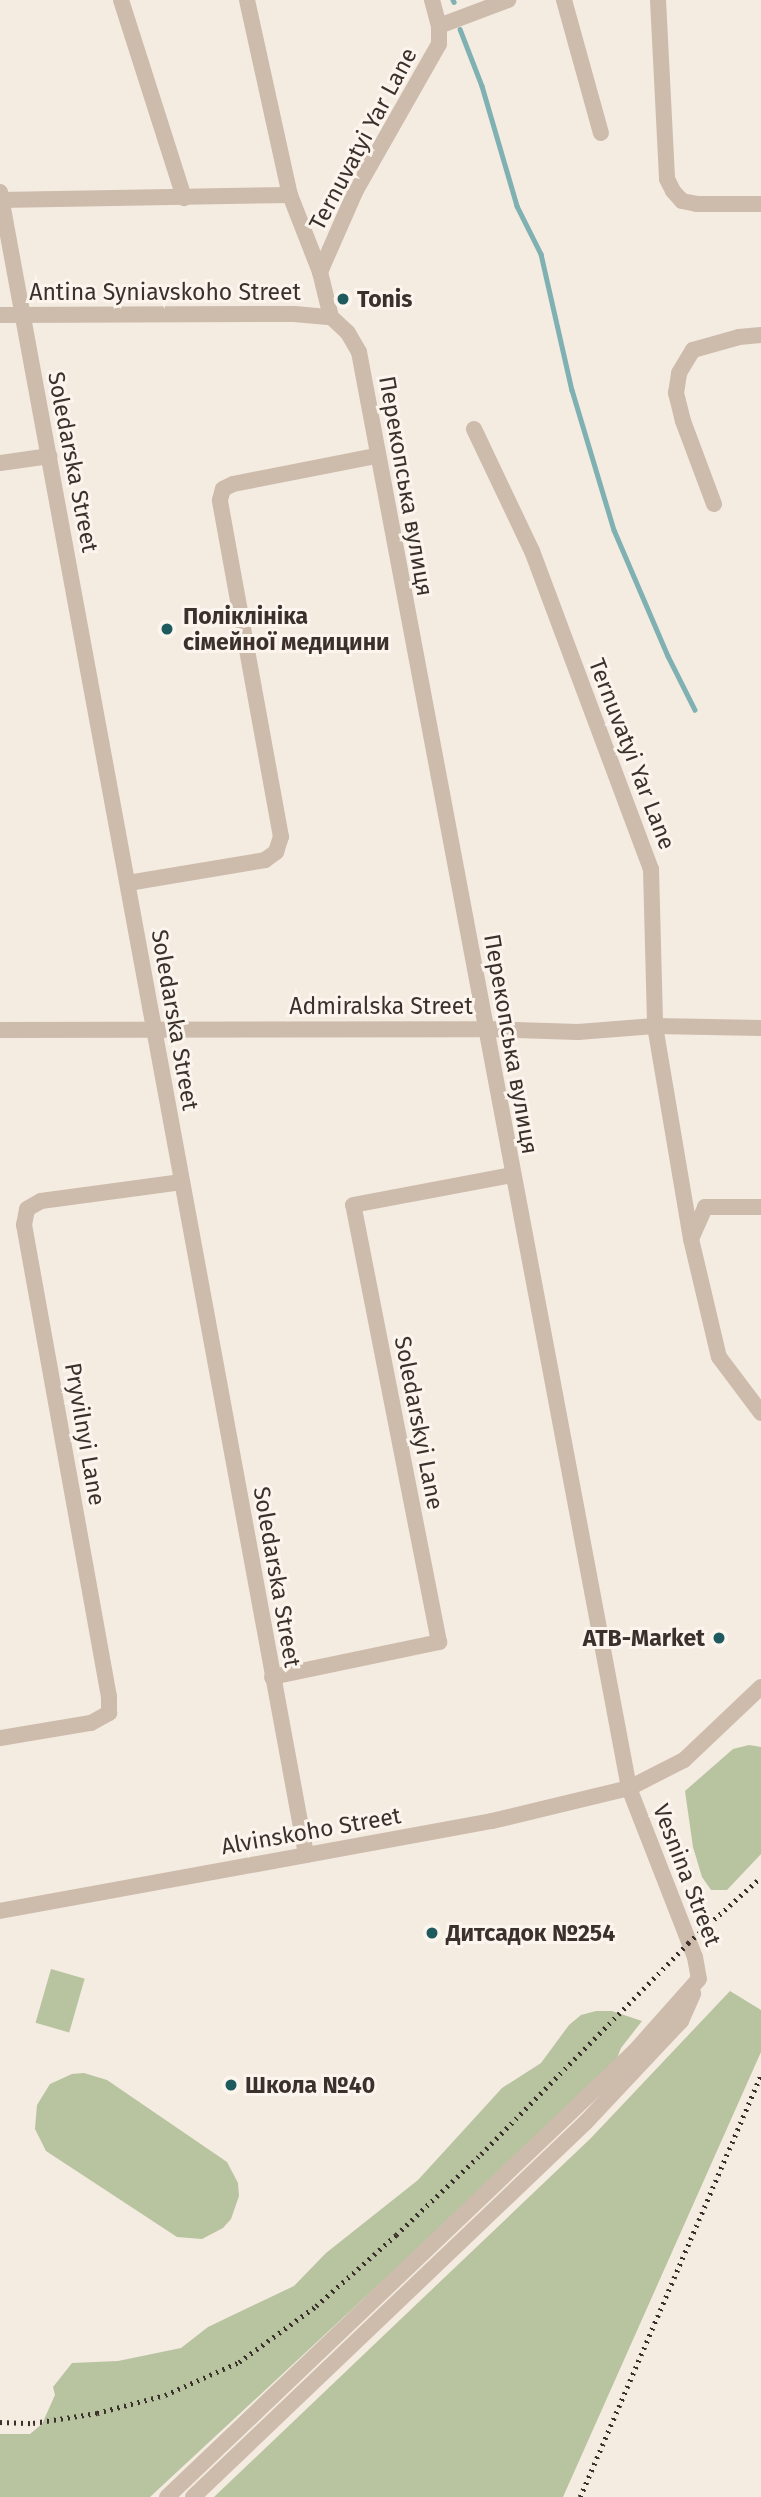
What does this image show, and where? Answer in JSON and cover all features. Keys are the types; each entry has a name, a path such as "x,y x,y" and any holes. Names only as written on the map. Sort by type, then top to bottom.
{"street":[{"path":"121,0 184,198"},
{"path":"247,0 289,195 320,272 331,317"},
{"name":"Ternuvatyi Yar Lane","path":"320,272 356,190 439,44 439,26 432,0"},
{"name":"Ternuvatyi Yar Lane","path":"439,26 508,0"},
{"path":"564,0 600,133"},
{"path":"658,0 667,178 682,201 761,204"},
{"path":"0,197 184,198 289,195"},
{"name":"Soledarska Street","path":"0,197 50,456 152,1028 306,1855"},
{"name":"Antina Syniavskoho Street","path":"0,315 294,314 331,317"},
{"name":"Перекопська вулиця","path":"331,317 348,333 359,352 376,456 487,1029 512,1175 629,1788"},
{"path":"714,504 683,421 676,393 679,373 693,350 739,337 761,335"},
{"name":"Ternuvatyi Yar Lane","path":"474,429 532,551 652,869 655,1026 691,1239 719,1357 761,1413"},
{"path":"0,463 50,456"},
{"path":"128,883 265,860 276,852 281,837 220,500 223,489 233,484 376,456"},
{"name":"Admiralska Street","path":"0,1030 487,1029 578,1032 655,1026 761,1028"},
{"name":"Soledarskyi Lane","path":"272,1677 439,1642 353,1205 512,1175"},
{"name":"Pryvilnyi Lane","path":"0,1738 92,1723 108,1713 109,1705 24,1225 27,1209 41,1201 182,1182"},
{"path":"691,1239 705,1207 761,1207"},
{"name":"Alvinskoho Street","path":"0,1911 492,1821 629,1788 684,1760 761,1687"},
{"name":"Vesnina Street","path":"629,1788 695,1957 699,1979"},
{"path":"167,2497 635,2051 699,1979"},
{"path":"193,2497 586,2122 681,2021 699,1979"}],"green space":[{"path":"749,1745 761,1747 761,1854 727,1890 711,1890 702,1877 693,1847 685,1791 733,1749"},
{"path":"51,1969 85,1979 69,2032 36,2023"},
{"path":"730,1991 761,2010 761,2052 563,2497 214,2497 591,2138"},
{"path":"612,2011 642,2021 621,2048 614,2066 150,2497 0,2497 0,2434 30,2434 42,2424 55,2395 53,2387 72,2363 118,2361 181,2348 208,2327 294,2286 326,2253 418,2180 502,2088 541,2063 569,2025 581,2015"},
{"path":"84,2073 107,2080 227,2162 238,2183 239,2196 231,2219 223,2228 202,2239 177,2237 46,2151 35,2129 37,2105 50,2084 72,2074"}],"waterway":[{"path":"460,29 482,86 517,206 541,254 572,390 614,530 668,656 695,710"}],"railway":[{"path":"0,2422 33,2423 97,2413 165,2395 239,2362 316,2306 396,2235 481,2154 688,1943 761,1877"},
{"path":"580,2497 761,2074"}],"place":[{"name":"Tonis","path":"343,299"},
{"name":"Поліклініка сімейної медицини","path":"167,629"},
{"name":"ATB-Market","path":"719,1638"},
{"name":"Дитсадок №254","path":"432,1933"},
{"name":"Школа №40","path":"231,2085"}]}
